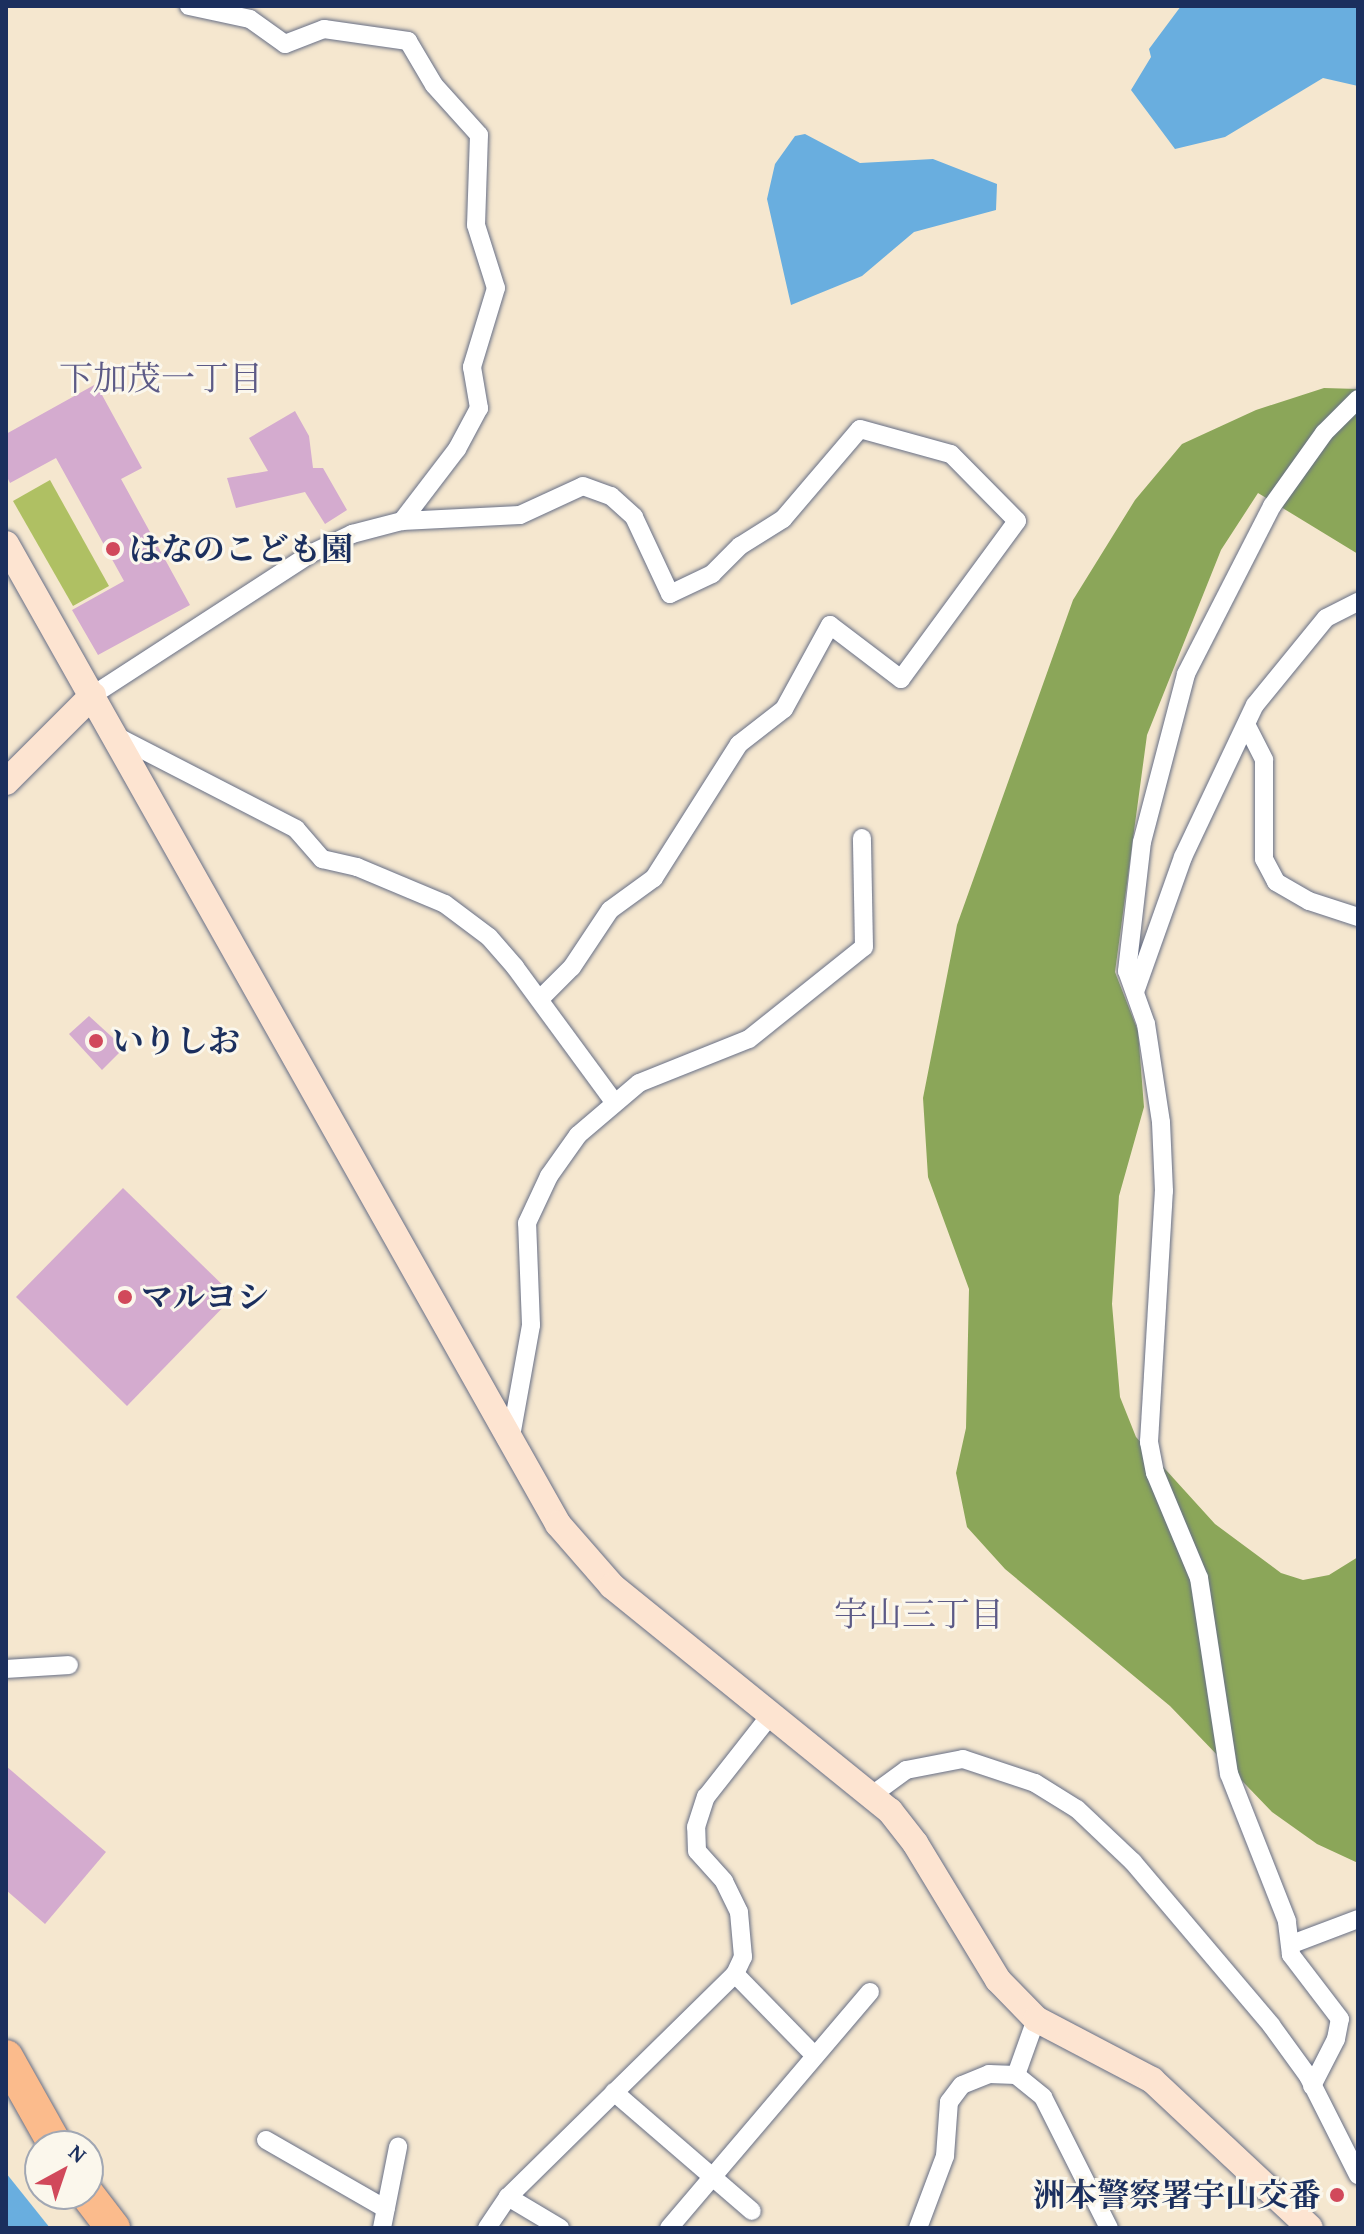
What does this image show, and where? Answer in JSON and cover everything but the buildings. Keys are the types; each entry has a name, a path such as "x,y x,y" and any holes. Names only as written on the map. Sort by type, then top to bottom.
{"highway":[{"path":"6,2057 47,2130"},
{"path":"99,2210 113,2228"}],"street":[{"path":"189,6 250,19 285,44 324,29 408,41 434,85 479,135 476,225 496,288 472,367 479,408 457,449 402,521"},
{"path":"1312,2086 1336,2039 1340,2019 1291,1955 1292,1944 1229,1774 1199,1578 1155,1473 1149,1442 1164,1191 1161,1122 1136,989 1127,971 1142,842 1186,674 1272,506 1324,433 1358,399"},
{"path":"6,782 93,695 310,554 352,534 402,521 520,515 583,486 611,496 634,517 670,594 712,574 740,546 783,519 860,429 951,454 1017,521 901,679 830,625 784,709 739,744 654,878 610,910 572,967 541,998"},
{"path":"6,544 510,1445 558,1524 612,1586 769,1717 872,1795 915,1843 998,1980 1036,2019 1152,2080 1310,2228"},
{"path":"1136,989 1183,857 1248,728 1255,705 1308,636 1326,618 1358,602"},
{"path":"1248,728 1264,760 1264,859 1276,882 1309,901 1358,917"},
{"path":"115,736 296,829 322,859 357,867 445,904 489,937 541,998 562,1038 614,1102"},
{"path":"510,1445 531,1325 527,1223 549,1176 578,1135 639,1083 749,1039 864,947 862,838"},
{"path":"6,1669 69,1665"},
{"path":"487,2228 508,2197 735,1974 743,1957 739,1912 724,1881 697,1851 696,1827 706,1797 769,1717"},
{"path":"872,1795 906,1770 963,1759 1035,1783 1077,1809 1133,1862 1271,2025 1312,2086 1358,2175"},
{"path":"1292,1944 1358,1919"},
{"path":"735,1974 814,2055"},
{"path":"669,2228 870,1992"},
{"path":"1016,2075 1036,2019"},
{"path":"918,2228 945,2156 949,2102 962,2085 989,2074 1016,2075 1043,2097 1109,2228"},
{"path":"614,2092 752,2211"},
{"path":"266,2140 386,2209"},
{"path":"382,2228 398,2147"},
{"path":"508,2197 560,2228"}],"green space":[{"path":"1324,388 1358,389 1358,554 1258,493 1221,550 1147,735 1115,972 1138,1031 1144,1107 1119,1196 1112,1304 1120,1397 1136,1437 1215,1524 1281,1573 1303,1580 1329,1575 1358,1557 1358,1863 1317,1844 1272,1812 1170,1706 1005,1569 967,1527 956,1473 966,1428 969,1289 928,1177 923,1098 957,925 1073,600 1135,500 1182,444 1256,410"},
{"path":"50,480 109,586 73,606 13,501"}],"water":[{"path":"1181,6 1358,6 1358,86 1323,78 1225,137 1175,149 1131,90 1151,57 1149,49"},
{"path":"805,134 860,163 933,159 997,184 996,210 914,232 862,276 791,305 767,199 775,164 795,136"},
{"path":"6,2173 24,2196 24,2210 36,2210 50,2228 6,2228"}],"place":[{"name":"はなのこども園","path":"113,549"},
{"name":"いりしお","path":"96,1041"},
{"name":"マルヨシ","path":"125,1297"},
{"name":"洲本警察署宇山交番","path":"1337,2195"}],"district":[{"name":"下加茂一丁目","path":"161,378"},
{"name":"宇山三丁目","path":"919,1614"}]}
